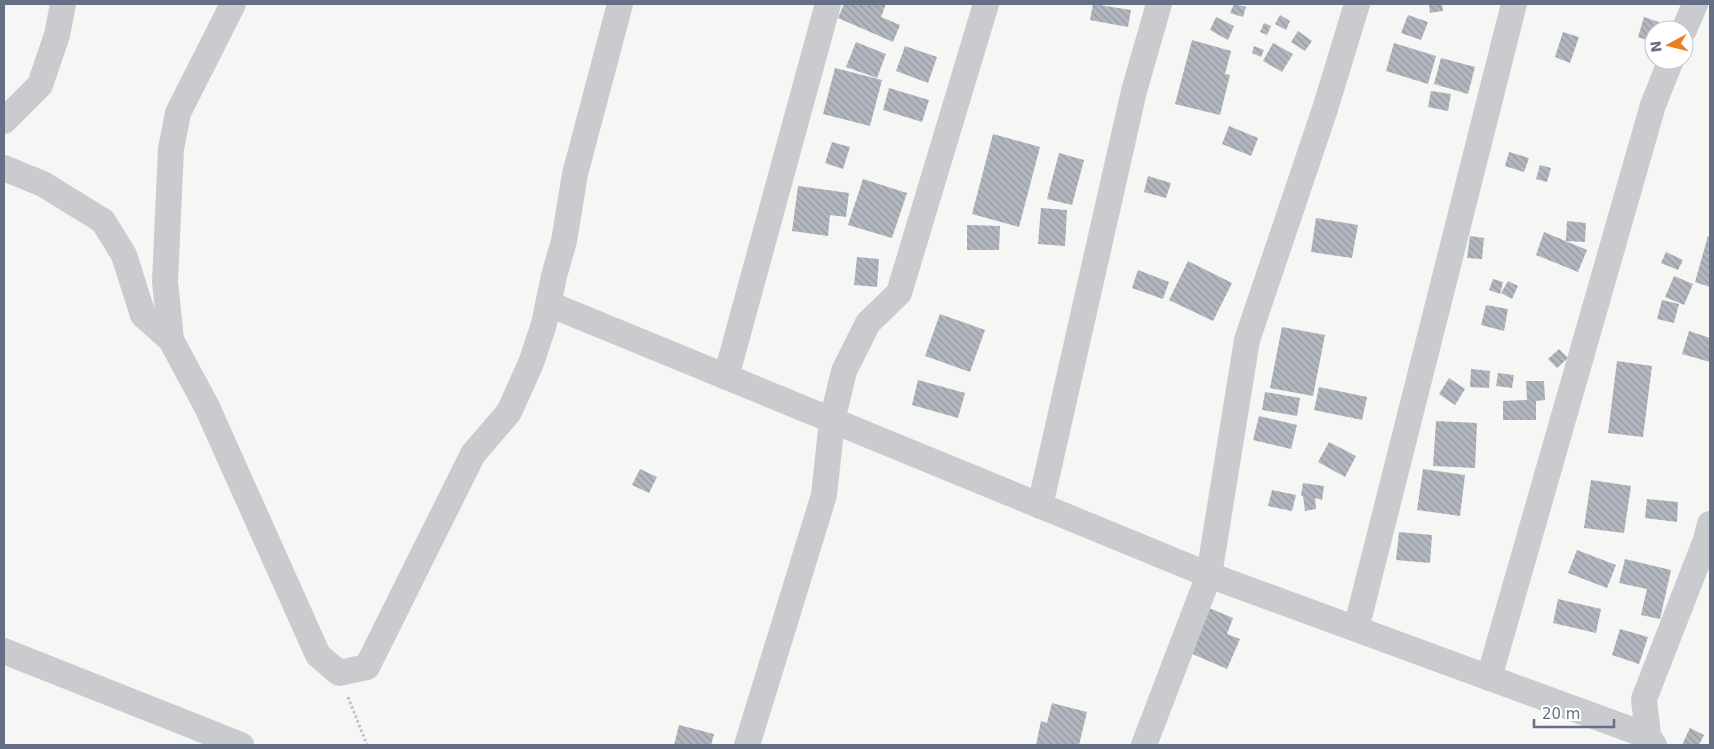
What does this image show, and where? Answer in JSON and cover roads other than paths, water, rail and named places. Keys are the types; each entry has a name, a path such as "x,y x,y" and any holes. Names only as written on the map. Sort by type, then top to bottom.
{"street":[{"path":"4,121 40,85 57,35 63,4"},
{"path":"171,340 165,282 171,149 178,113 233,4"},
{"path":"4,168 43,184 103,221 124,255 143,315 171,340 207,407 318,655 339,673 367,667 474,454 509,412 531,363 549,304 564,241 576,174 620,4"},
{"path":"726,377 828,4"},
{"path":"747,745 824,495 832,421 844,371 868,323 899,293 986,4"},
{"path":"1040,506 1134,91 1159,4"},
{"path":"1144,745 1209,575 1247,340 1325,109 1357,4"},
{"path":"1356,629 1514,4"},
{"path":"1688,20 1695,4"},
{"path":"1489,678 1653,105 1668,70"},
{"path":"549,304 1209,575 1489,678 1651,741"},
{"path":"1651,741 1644,699 1706,540 1710,524"},
{"path":"4,650 242,745"}]}
